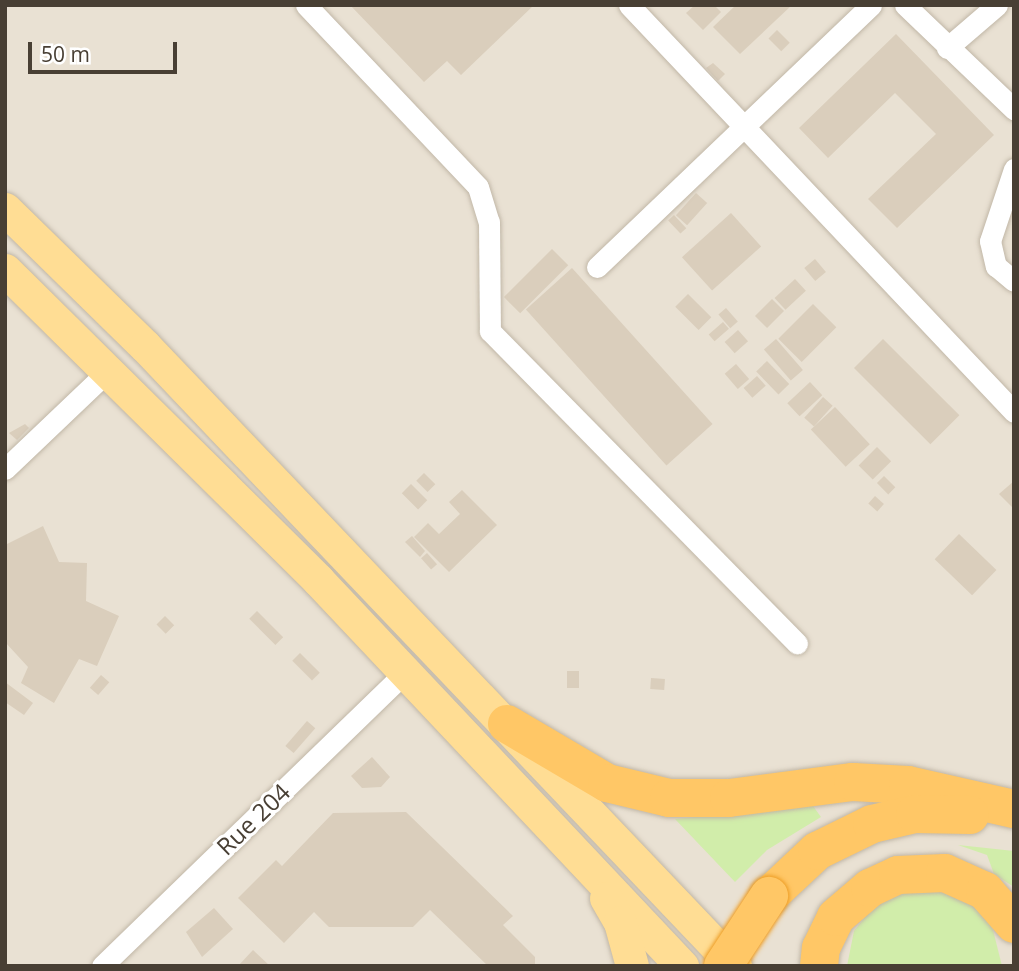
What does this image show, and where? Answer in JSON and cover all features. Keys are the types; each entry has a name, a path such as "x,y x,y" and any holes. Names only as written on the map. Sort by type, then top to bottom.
{"highway":[{"path":"507,724 607,783 669,798 729,798 853,782 908,785 1014,809"},
{"path":"723,966 769,895 817,851 872,824 943,812 1014,821"},
{"path":"819,966 821,947 836,917 870,888 898,875 945,873 985,891 1014,924"}],"main road":[{"path":"5,209 145,346 507,724 734,966"},
{"path":"5,270 404,673 682,966"},
{"path":"586,862 620,922 632,966"}],"street":[{"path":"306,5 478,187 489,222 490,331 797,643"},
{"path":"629,5 1014,412"},
{"path":"597,267 871,5"},
{"path":"905,5 947,48 1014,109"},
{"path":"947,48 997,5"},
{"path":"1014,169 990,241 996,266 1014,281"},
{"path":"5,469 107,372"},
{"name":"Rue 204","path":"102,966 404,673"}],"shaded area":[{"path":"5,5 1014,5 1014,966 5,966"}],"green space":[{"path":"813,806 821,817 767,850 735,882 675,819"},
{"path":"958,845 1014,851 1014,887 994,874 987,855"},
{"path":"930,888 972,904 992,926 1002,966 847,966 854,931 873,907 899,892"}],"building":[{"path":"350,5 534,5 461,75 447,61 424,82"},
{"path":"695,5 714,5 721,12 703,30 686,13"},
{"path":"736,5 792,5 740,54 713,27"},
{"path":"777,30 790,43 781,51 769,38"},
{"path":"896,34 994,135 897,228 868,199 936,134 895,93 828,158 799,128"},
{"path":"713,63 725,74 718,81 706,68"},
{"path":"696,193 707,203 687,225 676,215"},
{"path":"731,213 761,246 712,291 682,257"},
{"path":"674,215 686,228 680,234 668,220"},
{"path":"552,249 568,265 520,313 504,297"},
{"path":"815,259 826,272 815,281 804,268"},
{"path":"572,268 713,424 666,466 526,309"},
{"path":"795,279 806,291 785,310 775,298"},
{"path":"688,294 711,317 699,330 675,307"},
{"path":"772,299 784,311 767,328 755,316"},
{"path":"813,304 836,327 802,362 778,339"},
{"path":"726,308 738,322 730,328 718,315"},
{"path":"723,322 729,329 715,341 709,334"},
{"path":"738,330 748,341 735,353 725,342"},
{"path":"776,339 803,370 791,380 764,349"},
{"path":"883,339 959,415 930,444 854,368"},
{"path":"767,361 789,384 778,394 756,371"},
{"path":"736,364 749,379 738,389 725,374"},
{"path":"757,376 766,386 752,398 744,388"},
{"path":"810,382 822,395 800,416 787,403"},
{"path":"823,397 833,406 814,427 804,418"},
{"path":"835,407 870,444 846,467 811,430"},
{"path":"25,424 29,428 17,440 9,433"},
{"path":"877,447 891,461 873,480 859,465"},
{"path":"424,473 435,484 428,492 416,481"},
{"path":"884,476 895,487 888,494 877,483"},
{"path":"1014,481 1014,509 999,494"},
{"path":"411,484 427,500 418,509 402,493"},
{"path":"462,490 497,525 449,572 414,537 428,523 439,534 460,514 449,502"},
{"path":"875,496 884,504 877,511 868,503"},
{"path":"43,526 59,562 87,563 86,601 119,616 97,666 79,659 54,703 21,683 28,667 5,642 5,545"},
{"path":"959,534 996,570 972,595 935,559"},
{"path":"412,536 425,551 420,557 405,542"},
{"path":"427,553 437,564 431,570 421,558"},
{"path":"257,611 283,637 275,645 249,619"},
{"path":"165,616 174,625 166,634 157,624"},
{"path":"300,653 320,673 312,681 292,661"},
{"path":"567,671 579,671 579,688 567,688"},
{"path":"101,675 109,682 98,695 90,688"},
{"path":"651,678 665,679 664,690 650,689"},
{"path":"5,682 33,703 24,715 5,702"},
{"path":"307,721 315,728 294,753 285,746"},
{"path":"372,757 390,777 381,787 362,788 351,776"},
{"path":"406,812 513,916 503,925 535,957 535,966 488,966 430,910 413,927 329,927 314,912 284,943 238,898 276,860 282,866 333,813"},
{"path":"214,908 233,929 202,957 186,932"},
{"path":"253,950 270,966 238,966"}]}
